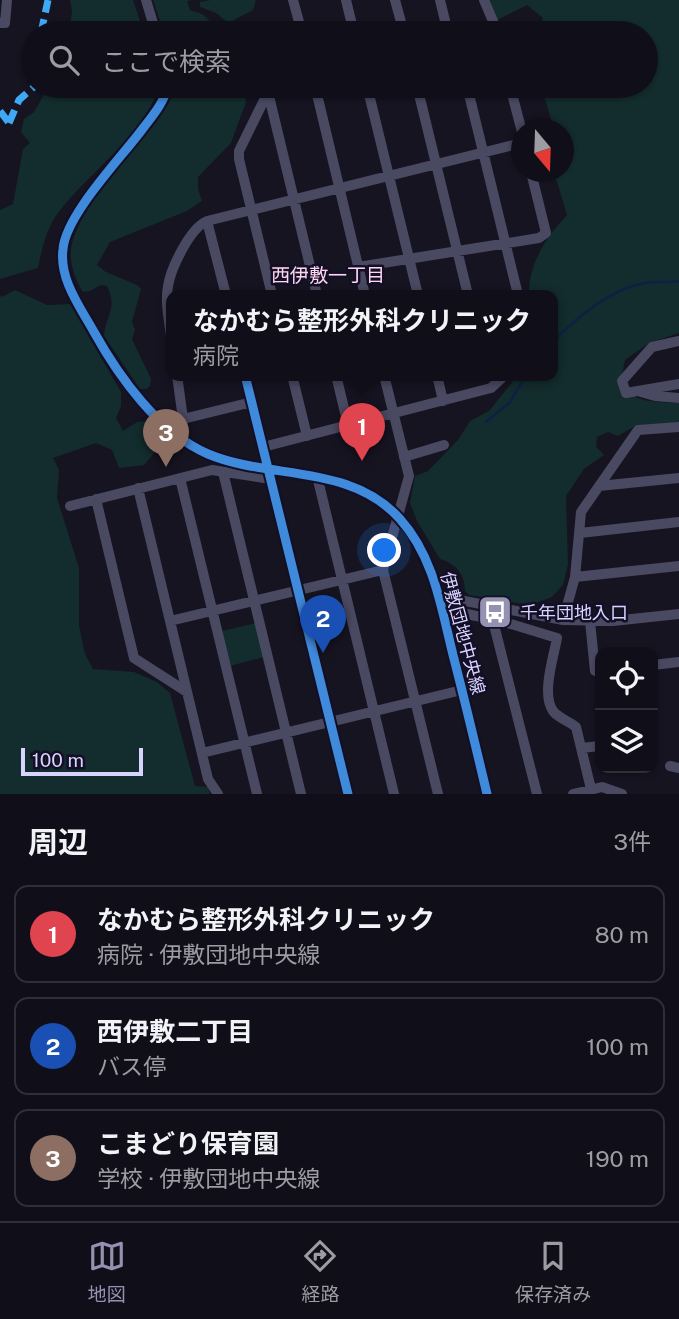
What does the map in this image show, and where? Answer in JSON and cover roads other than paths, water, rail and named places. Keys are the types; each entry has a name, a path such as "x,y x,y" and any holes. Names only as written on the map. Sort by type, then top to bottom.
{"street":[{"path":"0,23 5,23 7,0"},
{"path":"146,0 152,21"},
{"path":"293,0 299,21"},
{"path":"346,0 351,21"},
{"path":"396,0 401,21"},
{"path":"440,0 444,21"},
{"path":"484,0 493,21"},
{"name":"伊敷団地中央線","path":"162,98 158,109 82,207 69,229 63,248 64,271 76,298 109,358 163,425 182,440 210,455 269,473 317,476 347,484 369,495 398,516 426,558 439,596 487,794"},
{"path":"265,98 239,151 239,159 271,290"},
{"path":"269,98 316,290"},
{"path":"318,98 364,290"},
{"path":"369,98 417,290"},
{"path":"420,98 467,290"},
{"path":"470,98 517,290"},
{"path":"513,98 519,119"},
{"path":"168,290 188,239 200,224 207,221 511,146"},
{"path":"358,267 539,238 546,233 533,182"},
{"path":"207,221 225,290"},
{"path":"679,341 652,347 622,381 626,393 679,384"},
{"path":"178,381 184,419 252,402"},
{"path":"247,381 348,794"},
{"path":"293,381 307,436"},
{"path":"337,381 348,425"},
{"path":"386,381 409,476 383,570 438,794"},
{"path":"438,381 443,401"},
{"path":"489,381 491,388"},
{"path":"263,447 491,388 499,381"},
{"path":"638,391 655,397 679,398"},
{"path":"563,620 575,577 581,512 638,430 679,427"},
{"path":"404,457 444,445"},
{"path":"69,506 212,470 269,473"},
{"path":"223,472 302,794"},
{"path":"317,476 394,794"},
{"path":"180,478 257,794"},
{"path":"599,486 679,478"},
{"path":"138,488 208,779 218,794"},
{"path":"96,499 134,658 187,692"},
{"path":"580,533 679,522"},
{"path":"575,577 679,566"},
{"path":"170,621 383,570"},
{"path":"439,596 563,620 590,621 679,614"},
{"path":"442,609 500,621 557,638 548,690 551,707 557,715 576,727 591,789"},
{"path":"493,621 537,794"},
{"path":"590,621 595,671"},
{"path":"658,664 679,662"},
{"path":"202,753 462,690"},
{"path":"581,748 595,747"},
{"path":"573,794 602,787 622,794"}],"waterway":[{"path":"558,337 582,315 616,293 645,283 679,281"},
{"path":"486,422 510,402 522,381"}],"place":[{"name":"なかむら整形外科クリニック","path":"362,461"},
{"name":"こまどり保育園","path":"166,467"},
{"name":"千年団地入口","path":"495,612"},
{"name":"西伊敷二丁目","path":"323,653"}],"district":[{"name":"西伊敷一丁目","path":"328,275"}]}
